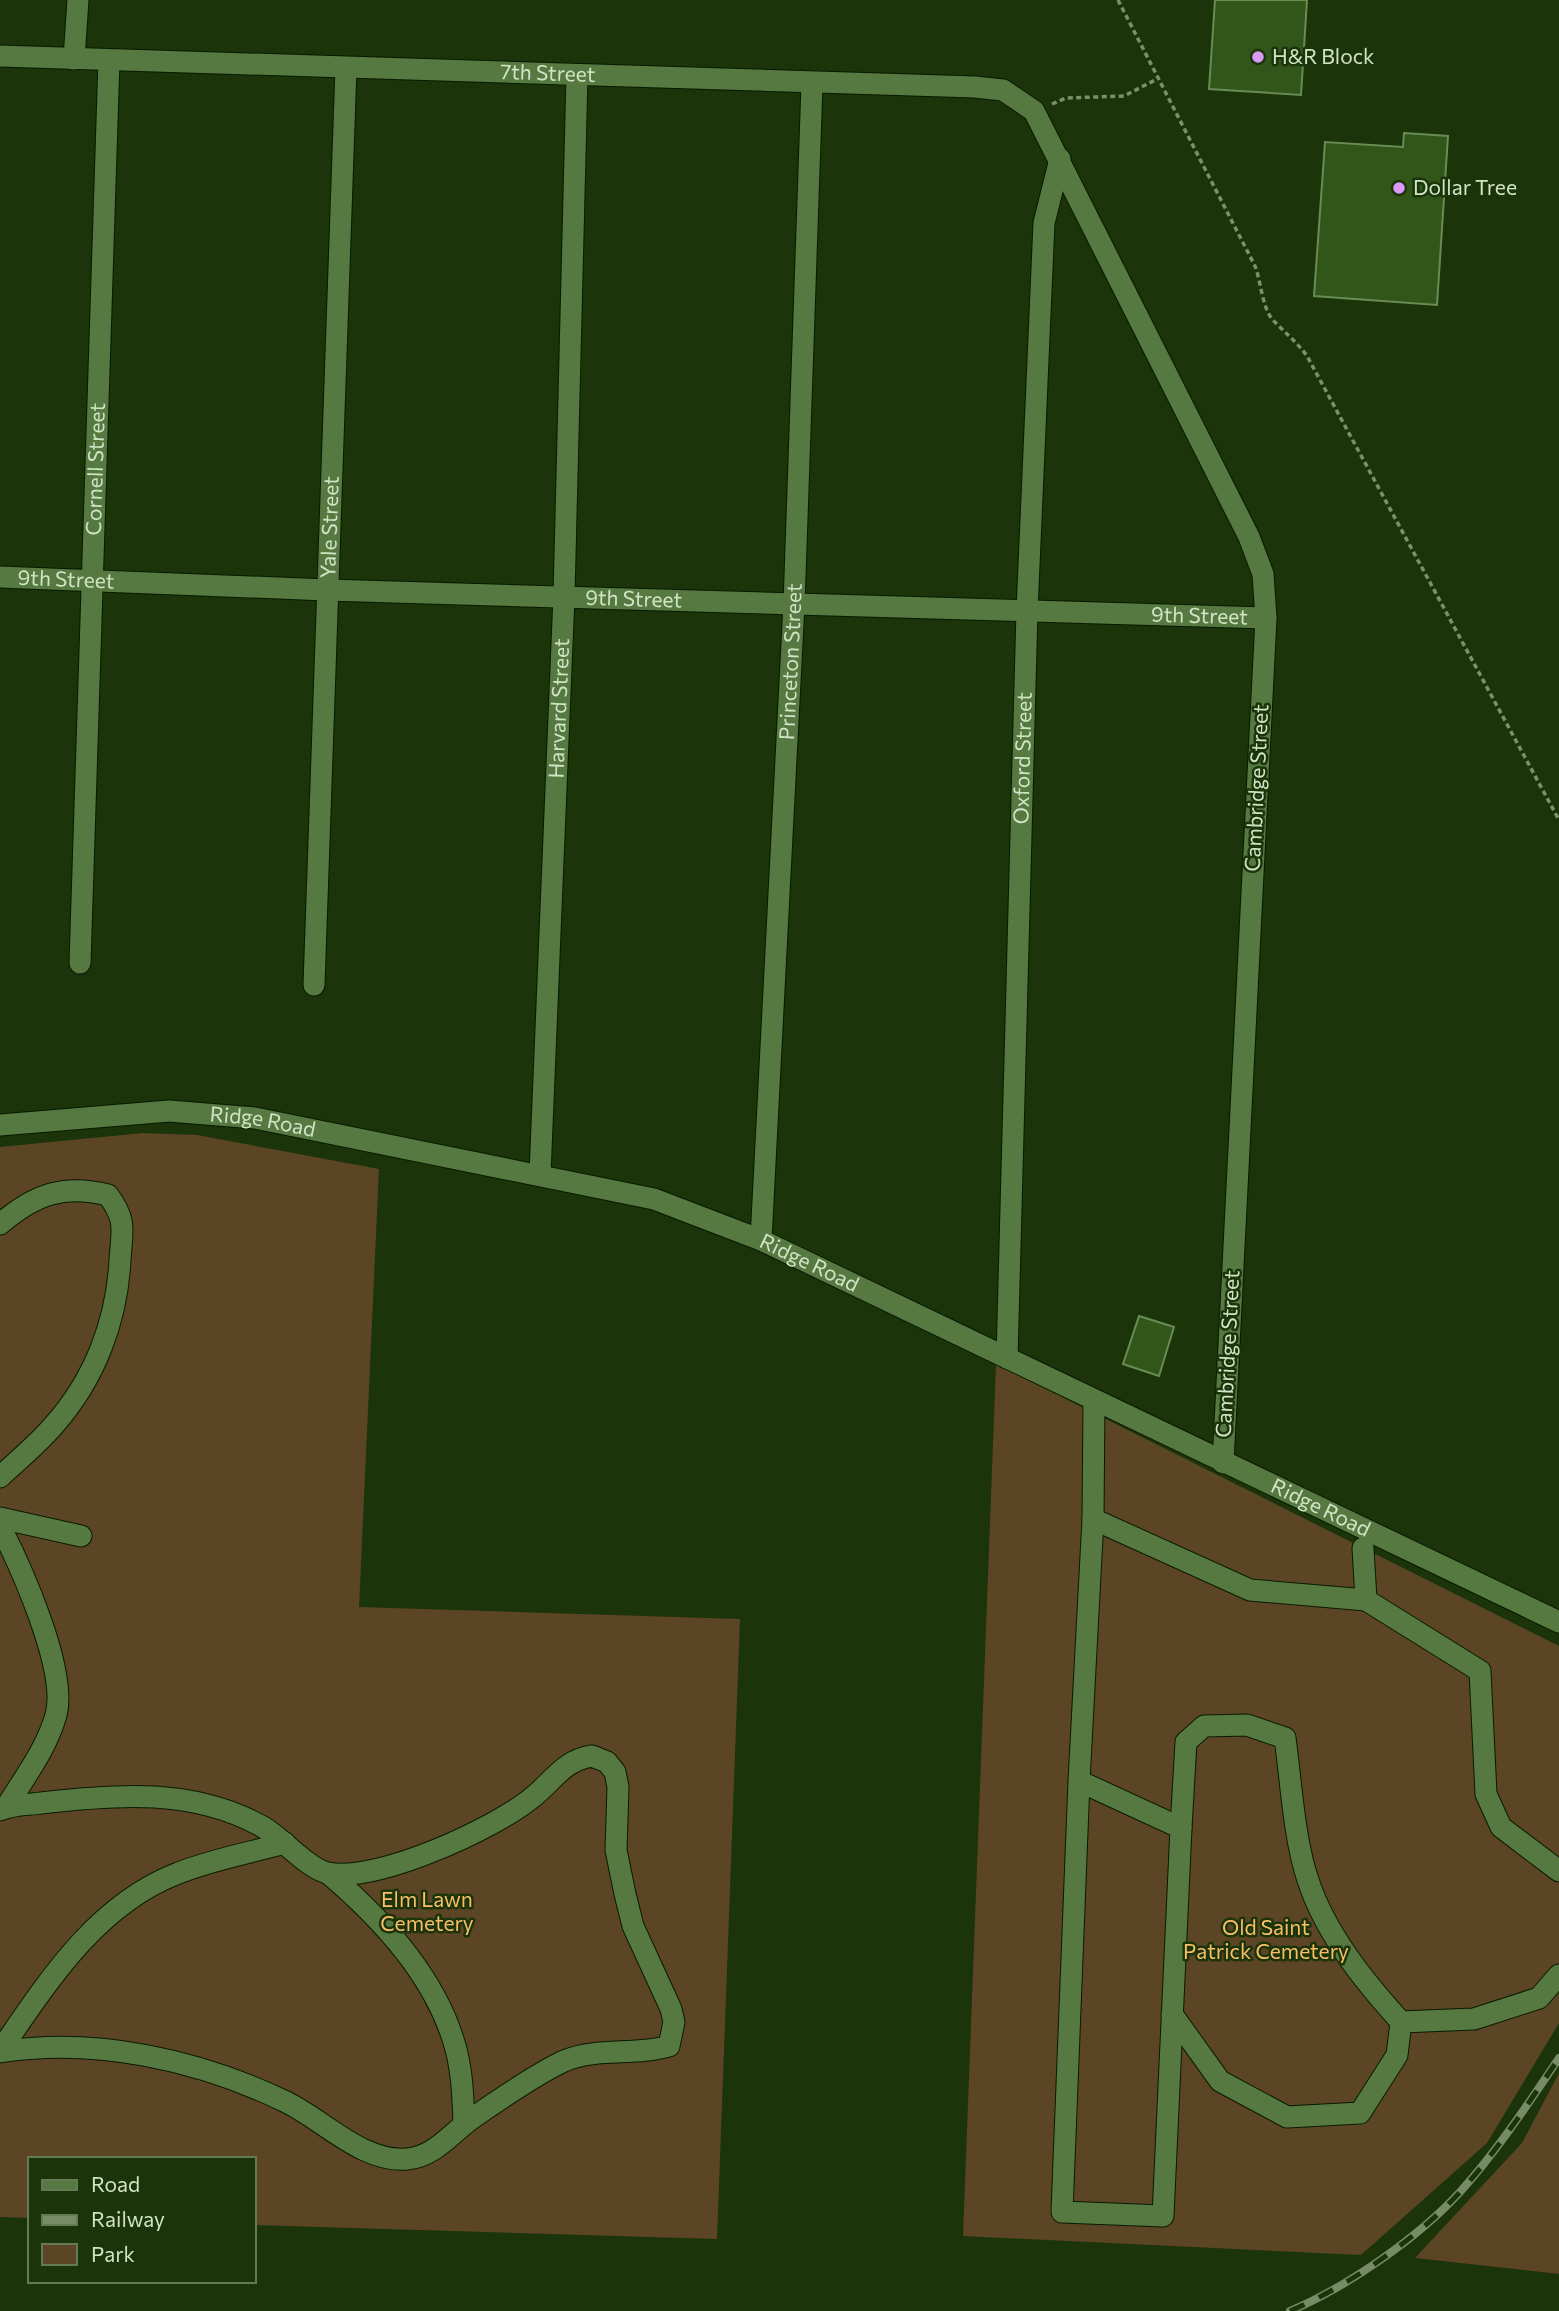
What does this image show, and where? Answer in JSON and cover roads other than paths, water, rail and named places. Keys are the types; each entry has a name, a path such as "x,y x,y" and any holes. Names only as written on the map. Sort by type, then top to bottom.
{"street":[{"path":"74,59 78,0"},
{"name":"7th Street","path":"0,57 1003,90 1034,111 1060,159"},
{"name":"Cornell Street","path":"80,963 109,60"},
{"name":"Yale Street","path":"314,985 346,68"},
{"name":"Harvard Street","path":"540,1174 564,596 577,76"},
{"name":"Princeton Street","path":"761,1240 794,605 812,84"},
{"name":"Oxford Street","path":"1007,1358 1027,611 1044,223 1060,159"},
{"name":"Cambridge Street","path":"1060,159 1249,537 1263,574 1266,618 1223,1463"},
{"name":"9th Street","path":"0,577 327,590 1266,618"},
{"name":"Ridge Road","path":"0,1125 169,1111 255,1118 654,1199 761,1240 1559,1622"},
{"path":"0,1224 29,1203 56,1191 90,1191 108,1195 123,1215 119,1284 113,1318 101,1351 54,1425 0,1477"},
{"path":"1094,1400 1093,1519 1079,1781 1062,2212 1163,2216 1172,2014 1185,1742 1204,1726 1247,1725 1285,1738 1308,1879 1330,1928 1376,1993 1401,2022 1396,2055 1360,2113 1287,2117 1220,2081 1172,2014"},
{"path":"0,1518 81,1536"},
{"path":"1093,1519 1251,1590 1366,1600 1480,1671 1486,1794 1501,1826 1559,1871"},
{"path":"0,1526 18,1560 56,1672 57,1713 46,1741 4,1808"},
{"path":"1363,1548 1366,1600"},
{"path":"0,2052 71,2047 133,2054 198,2069 229,2078 287,2102 359,2148 408,2159 432,2151 464,2124 565,2061 595,2053 651,2051 669,2046 674,2022 671,2009 633,1926 625,1894 617,1850 618,1787 615,1772 600,1759 582,1758 556,1772 535,1796 492,1826 410,1859 362,1871 329,1874"},
{"path":"1079,1781 1181,1828"},
{"path":"4,1808 119,1794 163,1798 215,1808 263,1828 285,1843 329,1874 387,1928 441,2007 459,2065 464,2124"},
{"path":"0,2052 74,1948 136,1896 175,1874 285,1843"},
{"path":"1401,2022 1474,2019 1539,1998 1559,1975"}],"railway":[{"path":"1290,2311 1358,2275 1424,2227 1474,2176 1559,2058"}],"place":[{"name":"H&R Block","path":"1258,57"},
{"name":"Dollar Tree","path":"1399,188"}],"park label":[{"name":"Elm Lawn Cemetery","path":"427,1912"},
{"name":"Old Saint Patrick Cemetery","path":"1266,1940"}]}
